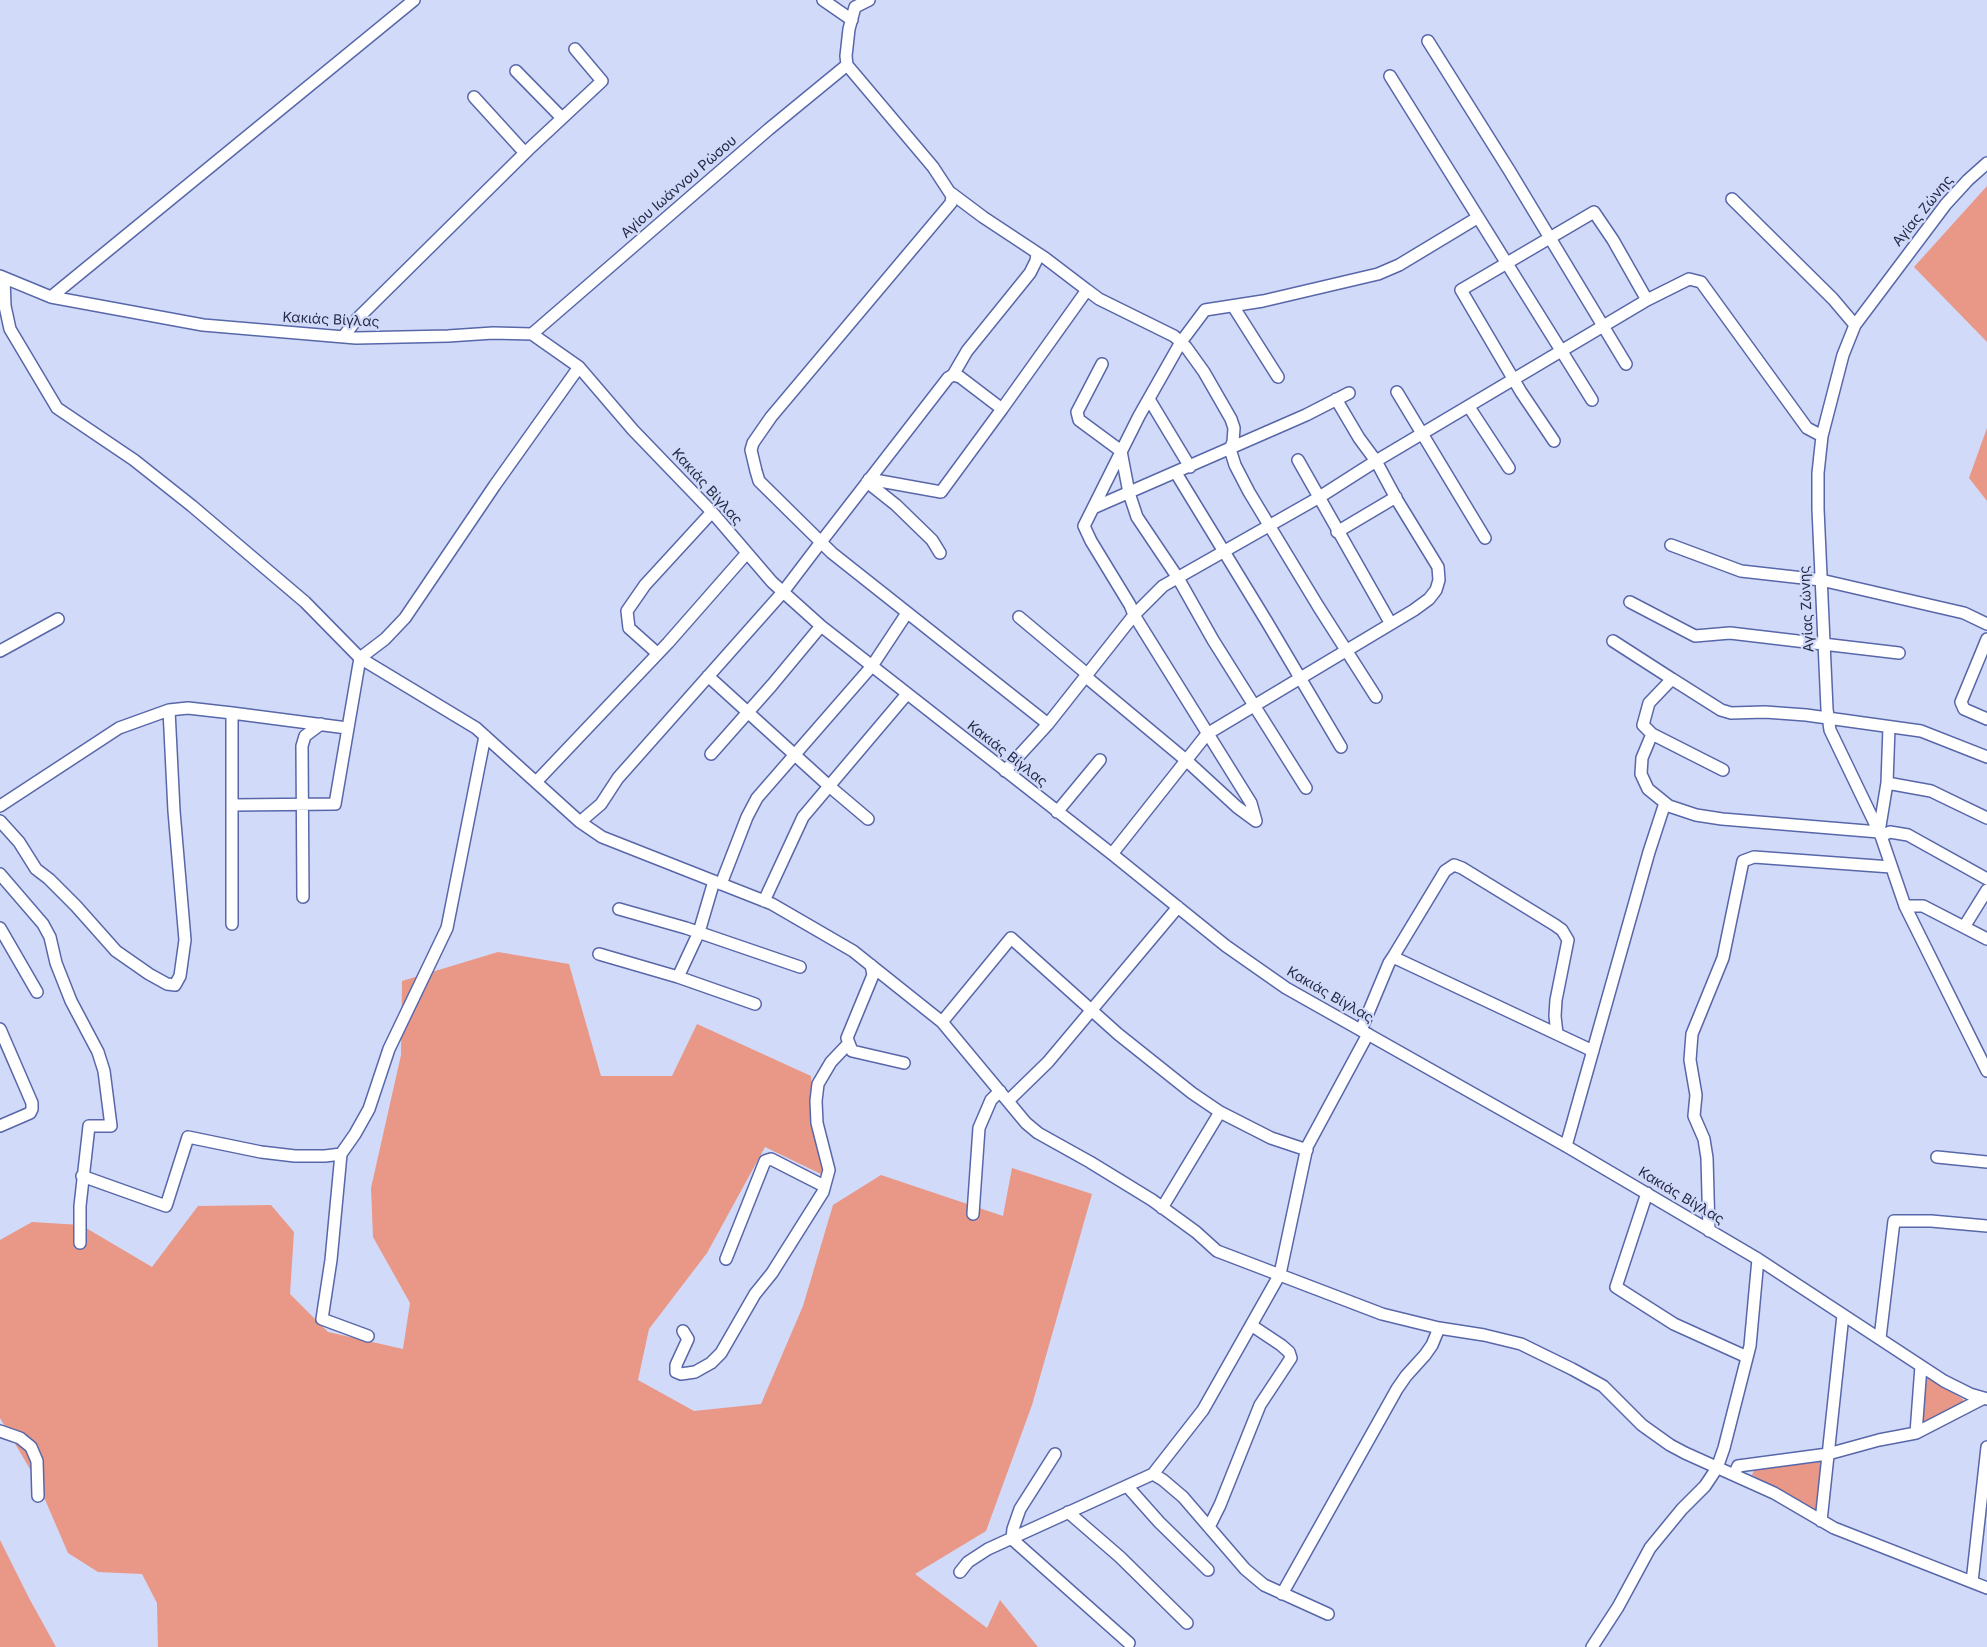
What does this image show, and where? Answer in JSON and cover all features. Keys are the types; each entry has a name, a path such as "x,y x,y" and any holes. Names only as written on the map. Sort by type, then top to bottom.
{"street":[{"path":"51,297 414,0"},
{"path":"823,0 852,20"},
{"path":"869,0 855,7 846,56 848,65 933,167 951,193 1099,299 1167,331 1181,342 1204,372 1231,418 1234,428 1233,442 1230,449 1235,465 1288,558 1376,697"},
{"path":"1428,41 1626,364"},
{"path":"343,337 357,319 525,153 602,81 575,49"},
{"name":"Αγίου Ιωάννου Ρώσου","path":"532,334 769,128 848,65"},
{"path":"516,71 562,118"},
{"path":"1390,76 1592,400"},
{"path":"474,97 525,153"},
{"name":"Αγίας Ζώνης","path":"1987,163 1946,204 1855,325 1843,355 1822,436 1818,474 1821,580 1830,730 1880,834 1905,906 1987,1071"},
{"path":"951,193 951,203 771,417 753,443 751,450 759,481 820,542 1048,724"},
{"path":"1732,198 1833,299 1855,325"},
{"path":"1554,441 1514,380 1461,290 1594,212 1647,300"},
{"path":"1019,618 1187,761 1237,807 1256,821 1250,803 1134,615 1130,605 1091,542 1084,526 1149,399 1181,342 1205,310 1263,301 1378,274 1399,265 1477,218"},
{"path":"580,822 601,804 618,778 783,592 868,480 948,378 953,375 966,351 1030,273 1036,261 1037,253"},
{"path":"2,277 5,306 10,328 57,408 134,460 192,506 306,602 360,658 476,728 580,822 602,837 764,901 853,951 942,1022 1026,1123 1038,1133 1090,1162 1162,1208 1196,1232 1217,1250 1382,1314 1439,1328 1505,1339 1521,1344 1603,1386 1642,1425 1670,1445 1736,1471 1821,1521 1987,1588"},
{"name":"Κακιάς Βίγλας","path":"2,277 51,297 202,325 343,337 448,336 493,333 532,334 579,368 634,430 712,512 772,582 821,626 1112,854 1226,946 1286,988 1566,1146 1758,1259 1956,1388 1986,1399"},
{"path":"1004,771 1048,724 1134,615 1163,586 1318,498 1376,461 1647,300 1689,279 1701,282 1807,428 1822,436"},
{"path":"868,480 941,492 1087,290"},
{"path":"1233,306 1278,377"},
{"path":"1102,364 1077,412 1079,420 1121,451 1129,493 1137,516 1178,578 1213,640 1306,788"},
{"path":"232,805 335,804 360,658 385,639 405,618 495,485 579,368"},
{"path":"953,375 960,377 1002,409"},
{"path":"1093,508 1230,449 1349,392"},
{"path":"1397,392 1485,538"},
{"path":"1149,399 1190,467"},
{"path":"1112,854 1207,734 1390,624 1429,599 1436,590 1439,580 1438,567 1376,461 1359,438 1336,399"},
{"path":"1469,406 1508,468"},
{"path":"1298,460 1390,624"},
{"path":"1176,473 1341,747"},
{"path":"868,480 932,540 940,553"},
{"path":"1337,532 1396,496"},
{"path":"657,653 629,628 627,611 645,584 712,512"},
{"path":"1671,545 1741,570 1821,580 1964,613 1987,624"},
{"path":"536,782 657,653 747,553"},
{"path":"1630,602 1695,636 1730,633 1899,653"},
{"path":"678,978 699,932 717,883 757,798 872,666 907,613"},
{"path":"0,651 58,619"},
{"path":"711,754 821,626"},
{"path":"1987,639 1961,702 1964,709 1987,718"},
{"path":"1613,640 1721,710 1731,713 1765,712 1828,718 1921,731 1987,758"},
{"path":"708,676 868,820"},
{"path":"1672,680 1649,703 1643,725 1652,734 1723,770"},
{"path":"764,901 803,818 907,694"},
{"path":"0,806 119,728 169,710 188,708 347,728"},
{"path":"0,821 19,842 36,869 76,906 116,951 149,974 167,984 175,985 180,976 185,940 174,812 169,710"},
{"path":"232,713 232,924"},
{"path":"303,897 302,746 305,736 321,724"},
{"path":"1880,834 1886,783 1889,727"},
{"path":"1652,734 1642,758 1641,774 1648,789 1669,806 1696,815 1722,819 1908,835 1987,879"},
{"path":"368,1336 322,1319 331,1260 341,1154 369,1109 389,1049 447,928 485,736"},
{"path":"1057,812 1100,760"},
{"path":"1886,783 1931,791 1987,818"},
{"path":"1566,1146 1648,852 1664,803"},
{"path":"1709,1231 1707,1158 1704,1139 1694,1116 1696,1095 1690,1060 1692,1034 1723,958 1743,861 1754,857 1891,867"},
{"path":"960,1572 968,1562 979,1554 1153,1474 1203,1410 1280,1274 1307,1150 1364,1032 1389,963 1445,871 1454,865 1462,868 1562,930 1568,940 1556,1000 1557,1034"},
{"path":"0,874 43,924 50,937 56,963 71,1001 98,1052 104,1070 111,1126 89,1126 82,1176 79,1225 80,1243"},
{"path":"1964,927 1987,890"},
{"path":"1905,906 1923,906 1987,939"},
{"path":"1008,1101 1048,1062 1178,908"},
{"path":"619,909 699,932 800,966"},
{"path":"0,928 37,992"},
{"path":"942,1022 1011,938 1153,1064 1220,1112 1271,1138 1307,1150"},
{"path":"599,954 755,1004"},
{"path":"1393,957 1592,1051"},
{"path":"871,965 873,975 847,1038 852,1051 904,1063"},
{"path":"0,1029 32,1103 30,1113 0,1126"},
{"path":"683,1332 688,1339 676,1366 676,1372 682,1374 695,1372 711,1363 721,1352 752,1299 772,1273 823,1192 829,1170 817,1123 816,1101 818,1084 831,1062 849,1042"},
{"path":"973,1214 979,1128 991,1100 1000,1091"},
{"path":"1162,1208 1220,1112"},
{"path":"82,1176 166,1206 188,1137 261,1152 295,1156 341,1154"},
{"path":"1937,1157 1987,1162"},
{"path":"726,1259 765,1161 771,1159 824,1186"},
{"path":"1647,1193 1616,1287 1674,1324 1748,1357"},
{"path":"1880,1338 1894,1221 1931,1221 1987,1226"},
{"path":"1592,1647 1618,1607 1650,1548 1682,1509 1705,1486 1719,1463 1748,1357 1758,1259"},
{"path":"1821,1521 1843,1315"},
{"path":"1209,1527 1220,1505 1260,1405 1291,1358 1289,1352 1281,1345 1251,1325"},
{"path":"1282,1594 1397,1388 1432,1345 1439,1328"},
{"path":"1916,1433 1921,1366"},
{"path":"1736,1471 1828,1454 1879,1440 1916,1433 1986,1399"},
{"path":"0,1431 20,1438 31,1447 36,1461 38,1496"},
{"path":"1972,1582 1987,1447"},
{"path":"1012,1539 1013,1529 1020,1509 1055,1454"},
{"path":"1153,1474 1183,1497 1245,1568 1264,1585 1328,1614"},
{"path":"1127,1486 1159,1522 1208,1570"},
{"path":"1068,1512 1120,1557 1187,1623"},
{"path":"1012,1539 1129,1643"}],"shaded area":[{"path":"1987,186 1987,342 1914,267"},
{"path":"1987,428 1987,501 1969,478"},
{"path":"498,952 569,964 601,1076 672,1076 697,1024 811,1076 814,1126 823,1175 765,1147 707,1253 649,1329 638,1380 694,1411 761,1404 803,1306 833,1205 881,1175 1003,1216 1012,1168 1092,1194 1032,1405 986,1531 915,1574 987,1628 1000,1600 1038,1647 158,1647 157,1603 142,1574 98,1572 68,1553 37,1481 0,1418 0,1240 32,1222 81,1225 152,1267 198,1206 271,1205 294,1232 290,1294 328,1332 403,1349 410,1303 373,1237 371,1188 401,1055 402,981"},
{"path":"1924,1375 1963,1399 1963,1404 1920,1425"},
{"path":"1821,1459 1816,1510 1752,1475 1755,1467"},
{"path":"0,1540 29,1598 56,1647 0,1647"}]}
